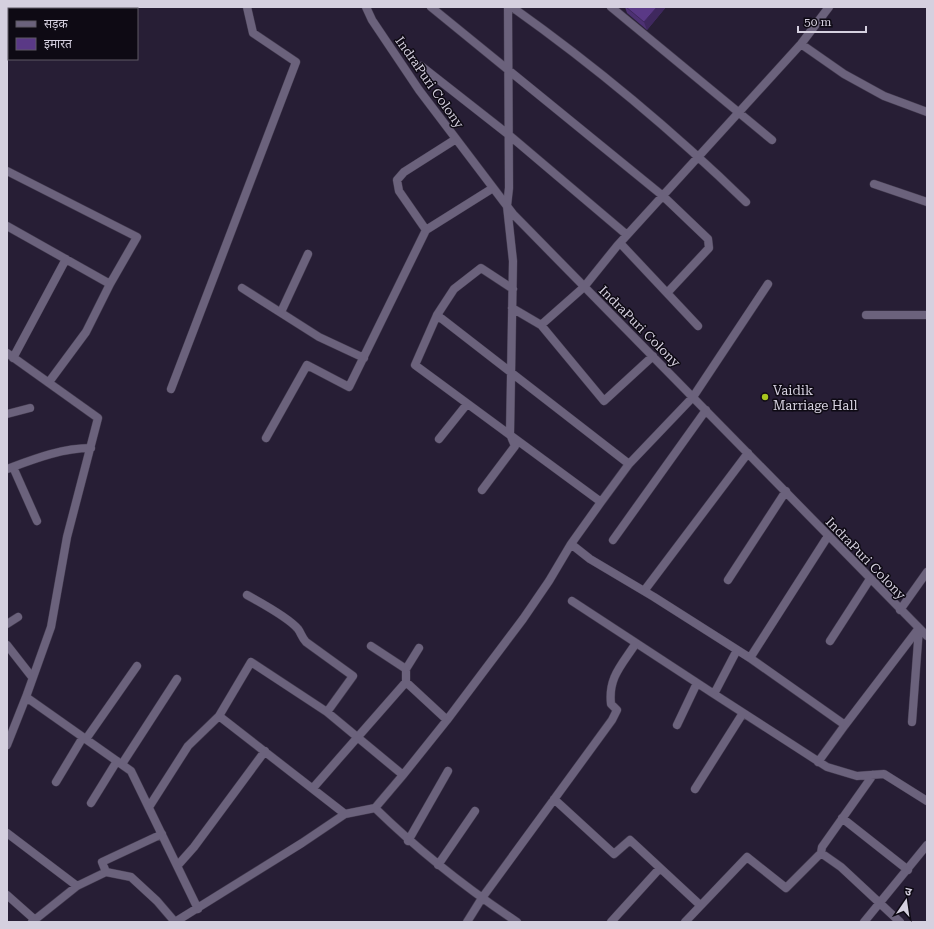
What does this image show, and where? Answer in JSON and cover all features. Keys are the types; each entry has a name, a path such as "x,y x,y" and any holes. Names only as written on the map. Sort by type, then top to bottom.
{"street":[{"path":"171,389 296,62 253,33 248,7"},
{"name":"IndraPuri Colony","path":"366,7 372,20 419,90 507,206 927,636"},
{"path":"431,7 663,196 708,239 709,248 667,293"},
{"path":"482,490 515,446 510,434 513,261 507,206 509,188 508,7"},
{"path":"512,7 568,46 699,156 746,202"},
{"path":"611,7 772,140"},
{"path":"541,325 584,286 627,235 801,44 829,7"},
{"path":"801,44 844,74 884,96 927,112"},
{"path":"421,66 509,135 627,235"},
{"path":"426,230 399,191 397,180 404,172 456,138"},
{"path":"7,171 138,237 110,284 86,332 49,382"},
{"path":"874,184 927,202"},
{"path":"266,438 307,365 349,387 426,230 493,188"},
{"path":"7,226 110,284"},
{"path":"620,243 698,326"},
{"path":"281,312 308,254"},
{"path":"7,745 51,627 67,537 98,418 49,382 10,356 66,259"},
{"path":"513,289 481,268 454,289 437,315 415,365 602,502"},
{"path":"7,896 33,921 77,886 106,872 131,876 157,901 175,922 198,909 345,814 375,808 447,720 523,619 549,581 571,544 629,464 693,397 768,284"},
{"path":"242,288 319,337 364,358"},
{"path":"512,308 541,325 604,401 653,356"},
{"path":"866,314 927,315"},
{"path":"437,315 629,464"},
{"path":"439,439 467,404"},
{"path":"7,414 30,408"},
{"path":"613,540 706,410"},
{"path":"37,521 10,468 52,454 79,448 91,448"},
{"path":"644,591 748,453"},
{"path":"728,580 786,491"},
{"path":"750,658 828,536"},
{"path":"571,544 590,559 644,591 750,658 845,725"},
{"path":"900,610 927,572"},
{"path":"830,642 870,579"},
{"path":"248,595 280,615 298,629 306,642 353,676 327,712"},
{"path":"572,601 818,762 827,767 857,776 884,774 927,801"},
{"path":"7,624 18,617"},
{"path":"912,722 919,628"},
{"path":"818,762 919,628"},
{"path":"467,922 482,898 617,710 611,704 609,689 612,679 636,643"},
{"path":"7,645 32,677"},
{"path":"372,646 406,670"},
{"path":"313,788 406,682 406,670 419,648"},
{"path":"714,694 737,650"},
{"path":"149,807 188,746 219,716 251,662 327,712 403,775"},
{"path":"56,782 84,738 137,666"},
{"path":"91,803 177,679"},
{"path":"406,682 447,720"},
{"path":"677,725 697,683"},
{"path":"26,697 131,771 178,865 198,909"},
{"path":"695,789 743,713"},
{"path":"219,716 345,814"},
{"path":"178,865 194,847 265,751"},
{"path":"408,841 448,771"},
{"path":"685,922 747,857 786,888 820,853 822,847 873,775"},
{"path":"554,799 614,854 630,840 700,905"},
{"path":"375,808 408,841 482,898 517,922"},
{"path":"438,865 475,811"},
{"path":"842,818 908,870"},
{"path":"7,833 77,886"},
{"path":"106,872 102,862 162,834"},
{"path":"864,922 927,845"},
{"path":"820,853 841,867 900,922"},
{"path":"611,922 660,868"}],"building":[{"path":"626,7 657,7 644,22"}],"place":[{"name":"Vaidik Marriage Hall","path":"765,397"}]}
